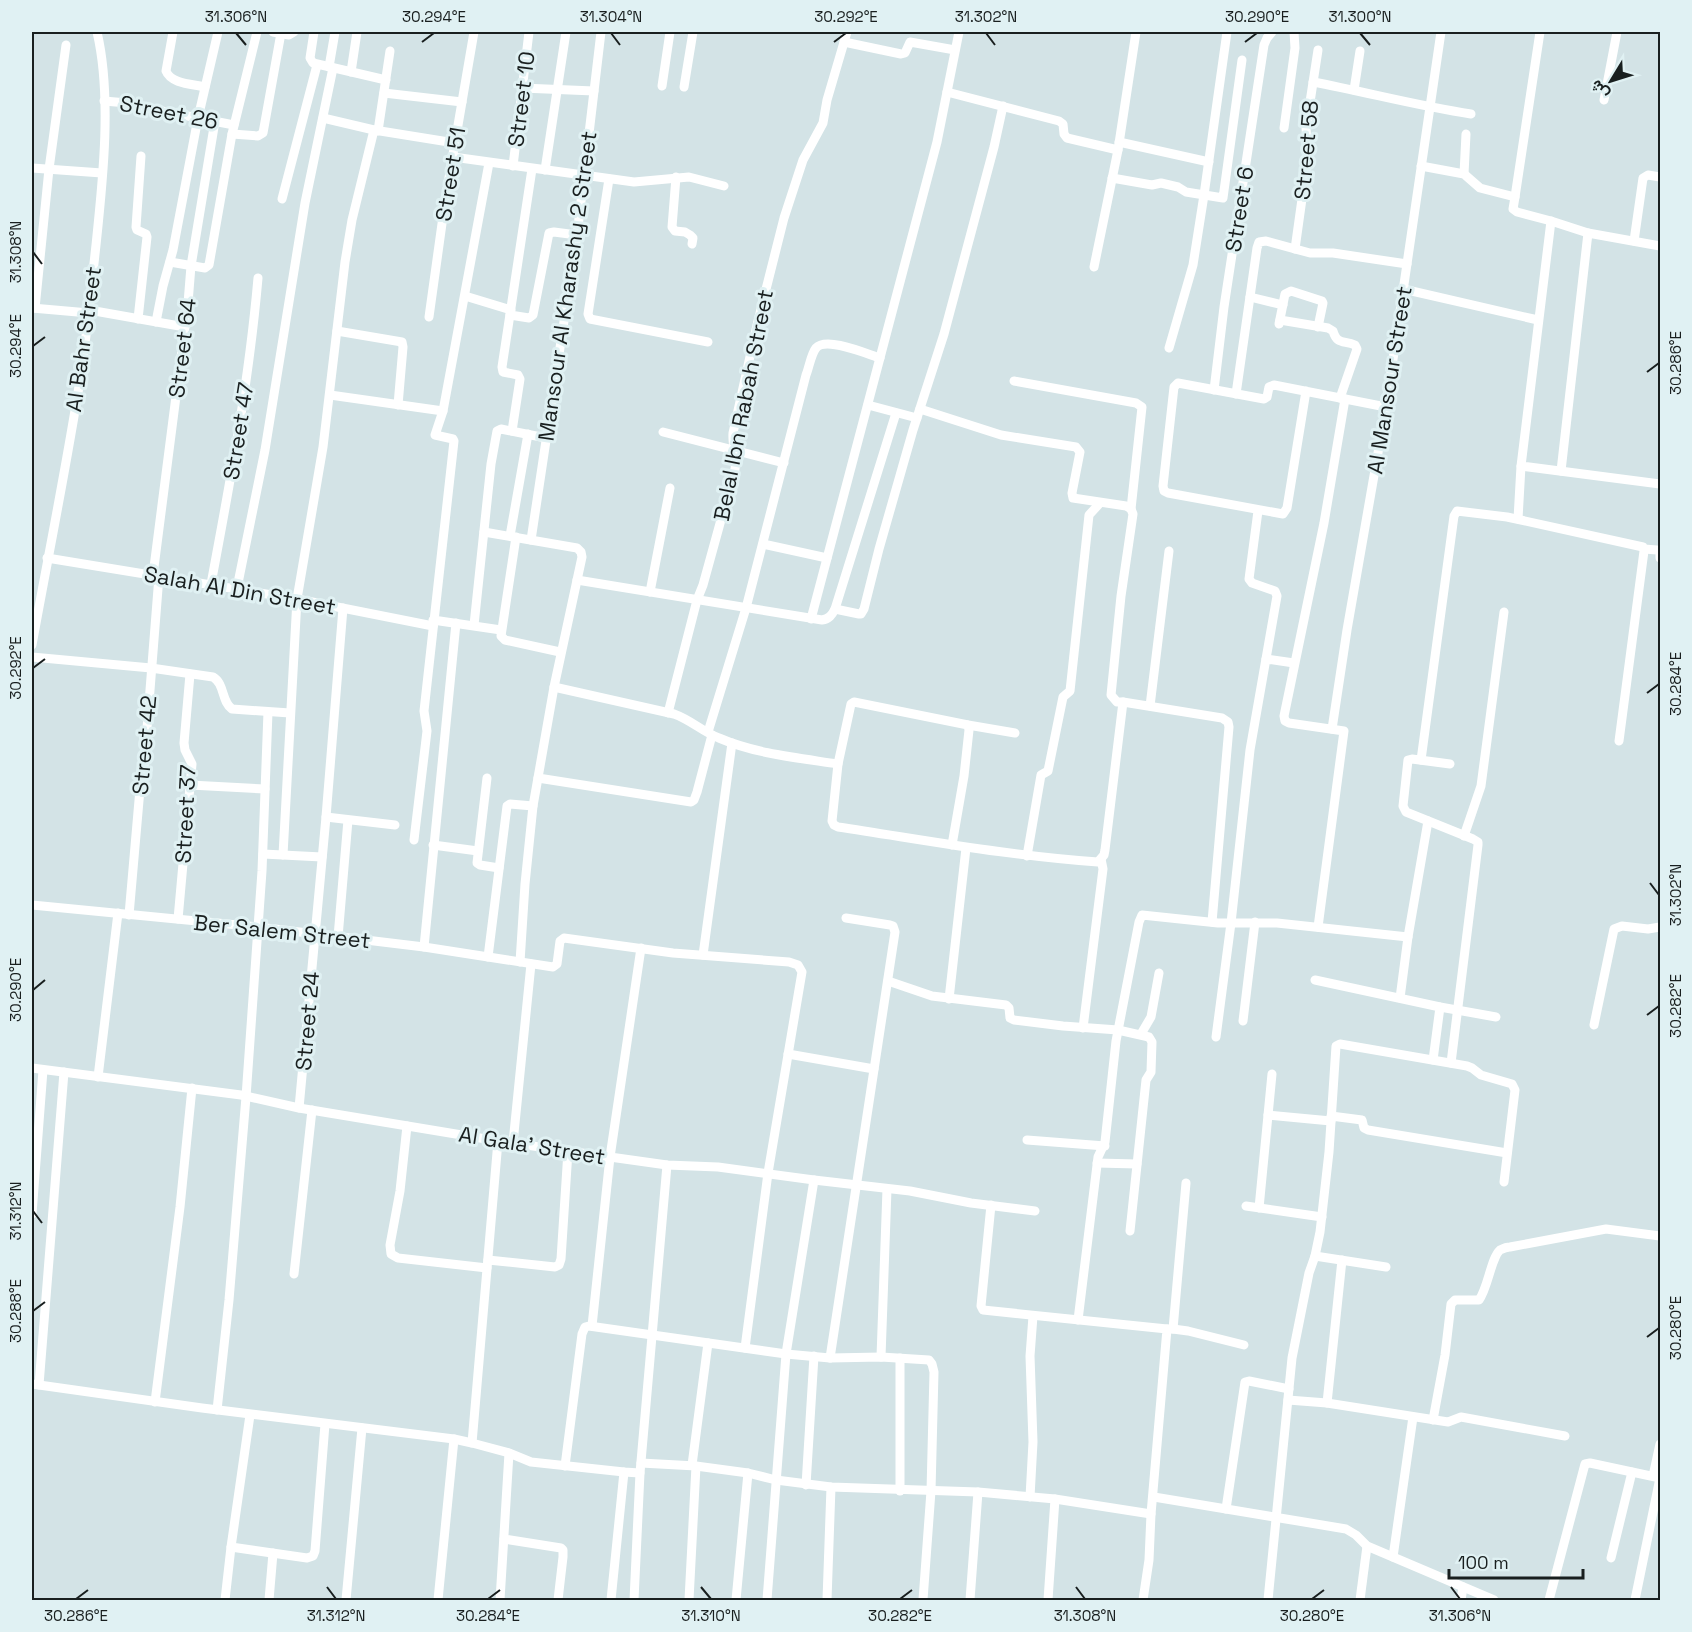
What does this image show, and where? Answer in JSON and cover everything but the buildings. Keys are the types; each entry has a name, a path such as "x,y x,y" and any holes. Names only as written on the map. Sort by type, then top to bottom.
{"street":[{"name":"Al Bahr Street","path":"32,641 75,409 89,312 102,173 103,61 97,32"},
{"path":"173,32 167,75 172,79 205,87"},
{"path":"156,322 218,32"},
{"path":"170,262 205,268 209,264 233,129 257,32"},
{"name":"Street 26","path":"104,101 128,103 215,121 258,136 263,133 277,32"},
{"path":"277,32 289,35 294,32"},
{"path":"314,32 310,58 314,63 386,80"},
{"path":"237,588 266,450 303,214 323,118 335,32"},
{"path":"351,72 357,32"},
{"name":"Street 51","path":"429,316 474,32"},
{"name":"Street 10","path":"513,166 529,32"},
{"path":"545,170 566,32"},
{"name":"Mansour Al Kharashy 2 Street","path":"531,540 577,235 602,32"},
{"path":"662,86 670,32"},
{"path":"684,87 693,32"},
{"name":"Belal Ibn Rabah Street","path":"668,713 697,600 735,469 733,433 754,336 784,218 803,160 823,123 827,100 847,32"},
{"path":"811,619 937,142 959,32"},
{"path":"1094,267 1118,146 1136,32"},
{"path":"1168,348 1193,266 1227,32"},
{"name":"Street 6","path":"1214,390 1224,307 1264,45 1272,32"},
{"path":"1284,128 1295,48 1294,32"},
{"name":"Al Mansour Street","path":"1332,729 1386,407 1441,32"},
{"path":"1540,32 1513,209 1515,212 1588,233 1660,246"},
{"path":"1604,100 1617,32"},
{"path":"844,42 901,54 905,53 910,42 955,50"},
{"path":"66,45 33,308 89,312 185,327"},
{"name":"Street 58","path":"1295,249 1307,164 1306,128 1318,50"},
{"path":"283,855 297,599 323,447 352,220 376,131 390,51"},
{"path":"1354,90 1360,51"},
{"path":"1112,178 1152,185 1161,183 1178,187 1186,192 1223,198 1242,60"},
{"path":"282,199 310,96 314,63"},
{"path":"1313,82 1429,108 1471,114"},
{"path":"522,88 594,91"},
{"path":"947,92 1059,121 1063,124 1067,138 1209,162"},
{"path":"384,93 462,102"},
{"path":"835,609 859,614 864,609 918,414 944,334 1003,106"},
{"path":"323,118 376,131 455,143"},
{"name":"Street 64","path":"156,575 191,266 215,121"},
{"path":"1464,174 1466,134"},
{"path":"1231,142 1249,145"},
{"path":"138,319 147,237 136,227 141,156"},
{"path":"453,157 634,182 676,177 697,178 724,186"},
{"path":"414,840 427,731 423,715 454,441 435,435 443,411 489,162"},
{"path":"1421,166 1464,174 1480,188 1515,197"},
{"path":"32,168 102,173"},
{"path":"512,431 520,379 518,375 505,373 502,370 532,169"},
{"path":"1634,241 1643,177 1646,175 1660,177"},
{"path":"676,177 672,227 675,231 690,234 693,238 692,244"},
{"path":"609,178 588,314 590,319 708,342"},
{"path":"1518,519 1521,466 1551,221"},
{"path":"465,296 526,318 532,317 549,233 577,235"},
{"path":"1561,471 1588,233"},
{"path":"1236,394 1259,242 1266,241 1310,253 1407,264"},
{"name":"Street 47","path":"211,584 228,494 254,325 258,278"},
{"path":"1403,289 1538,320"},
{"path":"1318,327 1323,303 1321,300 1291,291 1285,294 1280,323 1331,329 1338,340 1351,343 1356,347 1343,399 1326,512 1284,716 1285,721 1289,723 1344,731 1318,927"},
{"path":"1250,297 1283,305"},
{"path":"337,331 402,342 398,405"},
{"path":"538,778 691,802 694,800 806,375 815,349 822,344 835,344 880,358"},
{"path":"1014,381 1136,403 1142,407 1111,695 1117,702 1222,718 1229,724 1212,922"},
{"path":"1306,392 1286,511 1281,515 1164,491 1176,384 1264,399 1272,385 1386,407"},
{"path":"330,395 443,411"},
{"path":"868,405 896,413 918,414 1000,435 1076,447 1080,452 1073,498 1131,509"},
{"path":"577,580 825,620 832,615 835,609 896,413"},
{"path":"474,626 496,431 501,429 546,438"},
{"path":"663,432 783,463"},
{"path":"528,434 501,636 505,640 560,652"},
{"path":"1521,466 1660,483"},
{"path":"650,592 670,488"},
{"path":"1027,856 1041,775 1048,771 1063,697 1070,691 1089,514 1100,503"},
{"path":"1216,1037 1250,750 1277,596 1275,591 1252,583 1249,579 1258,511"},
{"path":"1421,760 1454,514 1459,511 1518,519 1605,540 1637,545 1644,549 1658,550 1660,558"},
{"path":"484,532 580,550 582,554 560,652 533,807 520,962"},
{"path":"763,544 827,558"},
{"path":"1619,741 1644,549"},
{"path":"1150,706 1168,551"},
{"name":"Salah Al Din Street","path":"47,558 237,588 433,623 456,623 501,630"},
{"name":"Street 42","path":"129,915 144,766 156,575"},
{"name":"Street 24","path":"299,1108 343,608"},
{"path":"1464,836 1481,786 1503,612"},
{"path":"424,947 456,623"},
{"path":"32,657 209,676 218,680 227,706 232,710 290,713"},
{"path":"1266,659 1294,663"},
{"name":"Street 37","path":"178,919 192,764 184,743 189,674"},
{"path":"554,687 668,713 686,719 732,743 838,764"},
{"path":"1015,733 854,702 851,704 838,764 832,817 834,825 966,848 1098,862 1105,850 1123,702"},
{"path":"217,1410 229,1300 246,1097 263,854 268,712"},
{"path":"952,845 964,776 968,725"},
{"path":"703,955 732,743"},
{"path":"1450,764 1412,759 1407,762 1403,806 1406,812 1476,841 1479,845 1451,1063"},
{"path":"487,778 477,861 478,864 499,868"},
{"path":"190,784 265,789"},
{"path":"489,957 507,806 510,804 533,807"},
{"path":"326,817 395,825"},
{"path":"338,937 348,820"},
{"path":"1400,998 1428,821"},
{"path":"433,845 478,851"},
{"path":"949,999 966,848"},
{"path":"263,854 322,857"},
{"path":"1083,1028 1103,869 1101,859"},
{"name":"Ber Salem Street","path":"32,905 258,927 555,966 560,940 564,938 641,948"},
{"path":"98,1077 118,914"},
{"path":"1078,1320 1097,1163 1099,1154 1105,1146 1118,1030 1142,915 1231,923 1277,922 1408,937"},
{"path":"830,1358 894,936 893,926 846,918"},
{"path":"1243,1021 1255,922"},
{"path":"1594,1025 1614,929 1622,926 1648,929 1660,927"},
{"path":"592,1326 610,1157 641,948 789,962 798,965 802,972 768,1173 745,1348"},
{"path":"513,1143 531,964"},
{"path":"1141,1034 1151,1017 1159,973"},
{"path":"1315,980 1496,1017"},
{"path":"888,981 932,996 1006,1005 1009,1008 1010,1018 1014,1020 1118,1030 1149,1037 1152,1042 1151,1072 1146,1080 1130,1231"},
{"path":"1433,1060 1440,1007"},
{"path":"1268,1600 1292,1358 1322,1217 1337,1044 1451,1063 1472,1068 1481,1075 1514,1086 1504,1182"},
{"path":"788,1054 874,1069"},
{"name":"Al Gala' Street","path":"32,1068 192,1088 407,1126 610,1157 667,1165 718,1167 768,1173 1035,1210"},
{"path":"32,1214 34,1137 43,1070"},
{"path":"64,1072 35,1384 250,1415 454,1439 509,1453 531,1462 565,1466 624,1472 640,1468 694,1466 748,1473 806,1485 900,1491 978,1492 1055,1499 1151,1515"},
{"path":"1259,1208 1272,1074"},
{"path":"155,1402 180,1207 192,1088"},
{"path":"294,1274 312,1110"},
{"path":"1268,1115 1362,1120 1364,1128 1368,1130 1507,1153"},
{"path":"407,1126 400,1191 390,1245 391,1254 398,1258 555,1267 559,1265 568,1151"},
{"path":"1028,1140 1105,1146"},
{"path":"472,1443 498,1141"},
{"path":"1097,1163 1137,1164"},
{"path":"633,1600 640,1468 667,1165"},
{"path":"767,1600 786,1354 814,1180"},
{"path":"1143,1600 1151,1544 1151,1515 1186,1183"},
{"path":"881,1358 886,1189"},
{"path":"991,1205 981,1306 986,1311 1188,1331 1244,1345"},
{"path":"1246,1206 1322,1217"},
{"path":"1433,1420 1445,1355 1451,1304 1455,1300 1479,1300 1500,1250 1606,1229 1660,1236"},
{"path":"1315,1256 1386,1267"},
{"path":"1327,1403 1342,1260"},
{"path":"1030,1497 1033,1442 1030,1356 1033,1316"},
{"path":"565,1466 582,1334 585,1327 592,1326 786,1354 830,1358 929,1360 934,1368 931,1491 923,1600"},
{"path":"689,1600 694,1466 708,1343"},
{"path":"806,1485 814,1356"},
{"path":"900,1358 900,1491"},
{"path":"1226,1509 1245,1382 1289,1389"},
{"path":"1288,1400 1327,1403 1448,1422 1461,1417 1565,1436"},
{"path":"225,1600 250,1415"},
{"path":"1394,1557 1413,1417"},
{"path":"231,1547 311,1558 314,1554 325,1424"},
{"path":"346,1600 362,1428"},
{"path":"438,1600 454,1439"},
{"path":"1635,1600 1658,1477 1660,1444"},
{"path":"500,1600 509,1453"},
{"path":"1548,1600 1565,1543 1583,1466 1590,1463 1658,1477"},
{"path":"611,1600 624,1472"},
{"path":"1611,1558 1632,1472"},
{"path":"736,1600 748,1473"},
{"path":"827,1600 831,1487"},
{"path":"970,1600 978,1492"},
{"path":"1154,1497 1346,1529 1367,1546 1494,1600"},
{"path":"1048,1600 1055,1499"},
{"path":"504,1539 558,1547 563,1550 558,1600"},
{"path":"1360,1600 1367,1546"},
{"path":"269,1600 273,1553"},
{"path":"1461,1600 1463,1587"}]}
